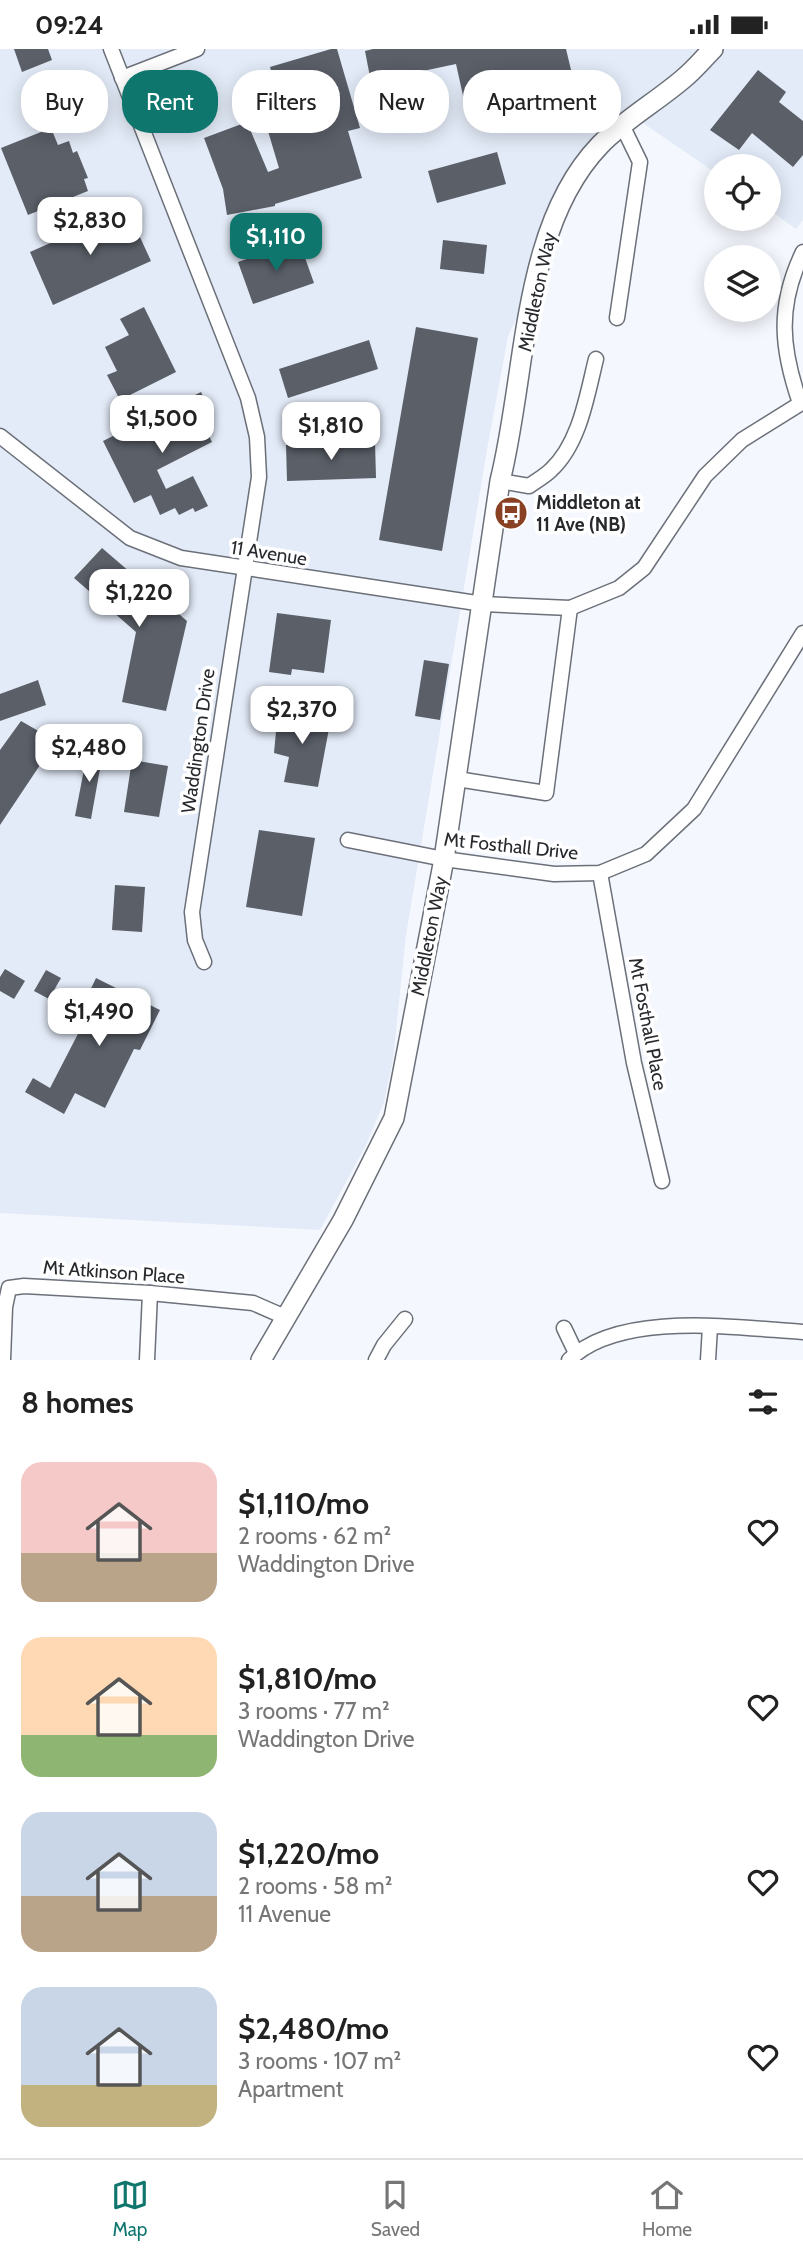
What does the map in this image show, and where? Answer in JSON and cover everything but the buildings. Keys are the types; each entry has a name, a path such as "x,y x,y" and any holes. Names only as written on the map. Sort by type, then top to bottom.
{"street":[{"name":"Waddington Drive","path":"111,49 122,78"},
{"path":"143,70 197,49"},
{"name":"Middleton Way","path":"261,1360 344,1220 394,1118 444,859 500,481 535,285 550,226 566,190 599,146 684,78 713,49"},
{"path":"617,318 640,162 622,125"},
{"name":"Waddington Drive","path":"144,133 248,398 257,437 258,477 192,912 195,940 204,962"},
{"path":"802,403 787,365 784,325 790,283 803,252"},
{"path":"500,481 528,486 552,470 569,445 584,412 596,359"},
{"name":"11 Avenue","path":"0,436 130,538 181,558 483,604 570,608 619,588 644,568 705,476 743,440 802,403"},
{"path":"457,779 546,793 570,608"},
{"name":"Mt Fosthall Drive","path":"348,840 444,859 554,874 600,873 646,854 694,809 803,633"},
{"name":"Mt Fosthall Place","path":"600,873 634,1063 662,1181"},
{"name":"Mt Atkinson Place","path":"3,1360 5,1307 9,1288 24,1286 150,1293 253,1303 285,1317"},
{"path":"147,1360 150,1293"},
{"path":"376,1360 384,1345 405,1319"},
{"path":"564,1328 573,1357 610,1337 651,1327 803,1332"},
{"path":"708,1360 710,1327"}],"shaded area":[{"path":"0,49 803,49 803,220 796,229 781,218 781,154 704,154 704,165 624,110 621,113 621,70 463,70 463,133 600,133 577,155 546,210 521,309 508,336 406,935 393,1059 384,1102 366,1145 320,1230 0,1213"}],"place":[{"name":"Middleton at 11 Ave (NB)","path":"511,513"}]}
